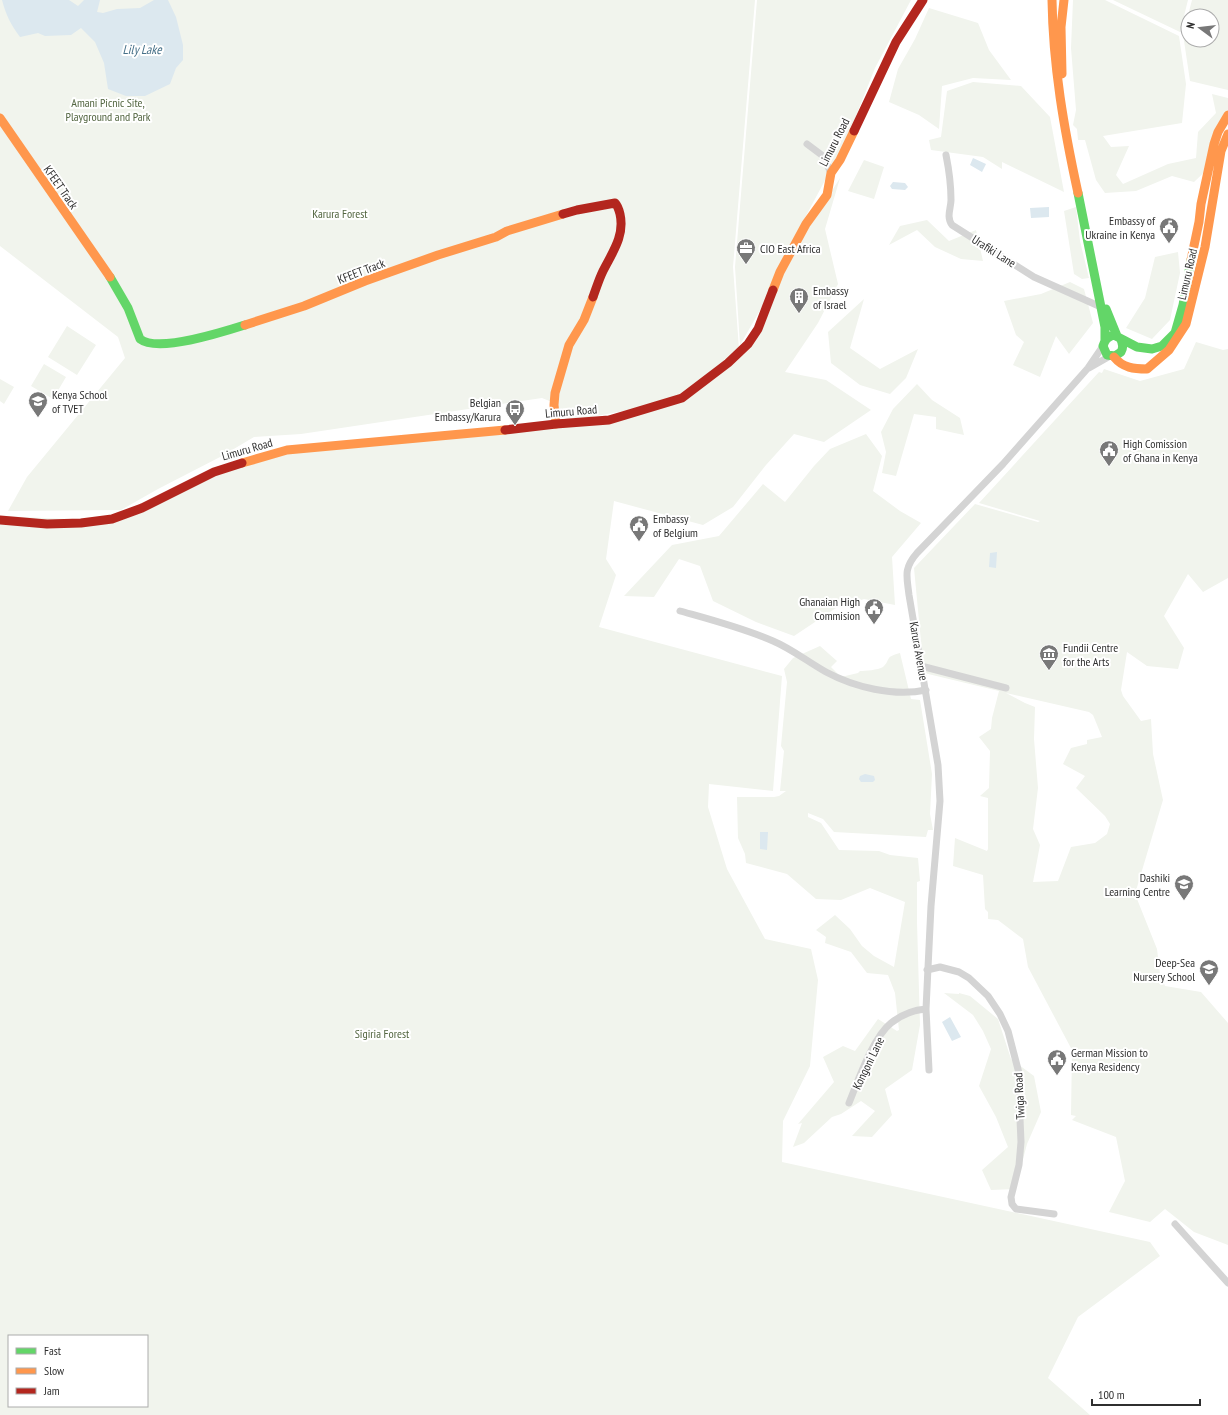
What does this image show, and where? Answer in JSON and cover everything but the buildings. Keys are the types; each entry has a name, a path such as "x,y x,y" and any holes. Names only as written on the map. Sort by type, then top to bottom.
{"main road":[{"name":"Limuru Road","path":"0,519 47,524 81,523 112,519 142,508 214,472 287,450 478,434 556,424 609,420 682,398 728,363 748,344 758,329 780,272 806,224 827,195 831,174 844,153 896,42 923,0"},
{"path":"1052,0 1052,23 1057,86 1068,154 1105,328 1105,352 1112,356 1120,354 1124,348 1122,341 1108,315 1095,262 1065,110 1061,27 1064,0"},
{"path":"1104,343 1110,336 1119,337 1137,347 1152,349 1162,346 1174,333 1183,305 1201,204 1214,144 1218,132 1228,115"},
{"name":"KFEET Track","path":"0,118 102,268 111,278 126,304 140,339 144,342 153,344 182,342 237,328 304,306 394,271 483,242 507,231 577,210 615,203 618,206 621,219 620,236 612,256 603,271 584,320 569,345 555,393 556,424"},
{"name":"Limuru Road","path":"1112,356 1120,363 1130,368 1147,369 1169,350 1186,324 1190,313 1205,247 1221,151 1228,134"}],"street":[{"path":"807,144 823,156 831,174"},
{"name":"Urafiki Lane","path":"946,155 951,185 949,215 952,225 1034,277 1101,307"},
{"name":"Karura Avenue","path":"929,1070 926,1006 931,906 940,801 938,765 909,595 907,574 910,561 1003,464 1088,368 1104,343"},
{"name":"Karura Avenue","path":"1088,368 1112,356"},
{"path":"680,611 764,637 826,672 844,680 882,690 913,693 926,690"},
{"path":"921,666 1006,688"},
{"name":"Twiga Road","path":"928,970 940,967 959,972 988,996 1000,1014 1008,1031 1020,1077 1020,1119 1022,1142 1019,1165 1011,1197 1012,1204 1016,1209 1054,1214"},
{"name":"Kongoni Lane","path":"849,1103 866,1062 881,1034 891,1023 926,1006"},
{"path":"1175,1224 1228,1282"}],"green space":[{"name":"Sigiria Forest","path":"0,0 755,0 733,267 739,349 732,362 768,311 789,259 840,178 825,229 838,284 818,323 785,372 826,380 871,410 824,442 794,434 766,465 733,507 703,525 614,501 606,559 616,575 599,627 782,676 773,791 709,784 708,807 727,869 765,939 811,949 818,980 810,1066 783,1121 782,1162 1150,1242 1160,1256 1078,1317 1048,1378 1090,1415 0,1415 0,516 69,519 119,519 252,458 569,420 552,402 542,398 301,434 254,437 222,456 121,510 8,511 27,477 125,358 118,337 0,246","holes":["640,408 623,414 578,419"]},
{"path":"757,0 911,0 875,68 846,141 777,270 763,305 740,345 735,267"},
{"path":"1073,0 1105,0 1179,36 1186,84 1182,123 1103,136 1111,147 1129,146 1116,175 1123,184 1168,164 1196,158 1198,132 1216,113 1212,94 1228,98 1228,109 1214,163 1194,182 1172,176 1136,191 1105,193 1096,180 1085,140 1078,140 1077,129 1073,125 1076,110 1071,48"},
{"path":"1113,0 1188,0 1186,8 1180,8 1180,32"},
{"path":"1192,0 1228,0 1228,90 1190,81 1185,48 1220,48 1220,8 1190,8"},
{"path":"929,8 978,23 989,50 1011,80 973,78 942,86 939,129 919,115 889,102 898,69 915,39"},
{"path":"973,82 1021,86 1050,117 1064,192 1002,162 1002,169 983,157 931,150 929,140 941,137 947,91"},
{"path":"864,160 884,167 874,199 848,191"},
{"path":"1076,207 1080,241 1089,278 1082,279 1074,274 1064,211"},
{"path":"927,220 949,241 976,230 983,261 961,259 935,247 917,230 889,245 900,226"},
{"path":"1178,252 1180,273 1170,320 1152,339 1126,328 1145,298 1155,257"},
{"path":"1070,282 1084,289 1093,323 1069,354 1056,336 1040,377 1013,365 1024,342 1016,335 1004,301 1041,294"},
{"path":"864,299 850,348 880,369 918,349 906,378 890,394 860,385 831,363 828,332"},
{"path":"67,326 96,345 77,375 48,357"},
{"path":"1196,342 1223,350 1228,349 1228,578 1203,592 1188,574 1164,616 1184,648 1178,669 1147,666 1127,652 1121,690 1123,696 1141,721 1151,719 1153,754 1163,800 1135,894 1157,949 1160,974 1165,986 1201,992 1228,1023 1228,1245 1194,1232 1165,1209 1150,1222 1109,1212 1125,1181 1116,1137 1072,1120 1076,1116 1071,1115 1072,1050 1028,967 1023,939 998,920 988,919 988,912 985,909 983,875 953,866 955,838 987,851 988,849 988,798 980,796 989,788 990,751 979,737 991,729 992,718 999,691 924,673 914,568 975,504 1038,522 1040,521 979,503 1099,372 1102,373 1104,369 1140,381 1184,369","holes":["1006,693 1089,712 1093,715 1102,737 1087,740 1087,744 1071,748 1063,764 1085,776 1076,788 1105,816 1110,824 1107,834 1095,843 1071,847 1058,881 1033,882 1040,845 1033,829 1038,788 1034,739 1035,707"]},
{"path":"44,364 66,377 53,399 31,386"},
{"path":"0,379 14,387 4,404 0,401"},
{"path":"917,384 932,400 960,418 964,435 936,429 936,417 914,414 896,476 882,473 886,452 881,432 893,409"},
{"path":"866,434 882,456 873,491 900,511 921,523 892,557 895,605 864,599 836,608 794,636 756,622 713,601 700,566 679,559 654,597 624,596 672,545 719,536 763,484 785,502 830,449"},
{"path":"820,646 837,661 831,667 841,677 858,673 860,671 881,668 890,657 900,653 911,699 920,700 932,774 930,814 933,830 928,830 926,837 834,832 823,819 808,813 808,817 821,823 839,850 879,851 890,855 918,858 920,881 917,882 917,922 920,1025 912,1070 885,1089 892,1115 872,1137 852,1136 875,1111 861,1101 841,1114 832,1117 804,1143 793,1147 802,1123 798,1124 834,1082 823,1057 843,1046 855,1051 878,1019 897,1031 899,1030 895,993 888,975 867,973 851,952 825,943 826,937 816,930 835,915 850,929 862,946 874,956 894,967 905,902 870,888 841,900 816,899 787,874 746,863 745,854 738,838 737,797 774,797 779,796 786,791 780,791 784,751 781,746 787,682 784,669 793,658"},
{"path":"944,993 959,993 970,996 998,1019 1011,1059 1034,1076 1041,1112 1027,1144 1015,1189 991,1190 982,1170 1008,1147 996,1117 979,1086 991,1049 983,1031 973,1015"}],"water":[{"name":"Lily Lake","path":"2,0 69,0 78,6 84,0 100,0 97,12 103,13 117,9 140,8 154,0 168,0 176,17 183,45 183,60 176,68 170,84 145,96 126,96 108,89 104,63 95,42 81,28 71,35 45,36 38,33 20,37 9,20"},
{"path":"973,158 986,164 982,172 970,165"},
{"path":"893,182 905,183 908,187 905,190 892,189 890,186"},
{"path":"1049,207 1049,217 1031,218 1030,208"},
{"path":"997,552 996,568 989,567 990,553"},
{"path":"865,774 874,776 875,780 873,782 861,782 859,779 860,776"},
{"path":"760,832 768,832 767,850 760,849"},
{"path":"950,1017 961,1037 952,1041 942,1022"}],"traffic: fast":[{"path":"1078,193 1105,327 1105,340"},
{"path":"1120,338 1121,340 1122,342 1123,345 1121,352 1115,356 1107,355 1103,346 1107,339 1114,335 1137,347 1152,349 1162,346 1175,333 1183,305 1191,260"},
{"path":"110,277 128,308 140,339 149,343 175,343 245,325"},
{"path":"1106,309 1117,336"}],"traffic: slow":[{"path":"1052,0 1060,97 1078,193"},
{"path":"1062,74 1061,27 1064,0"},
{"path":"1191,260 1214,144 1218,132 1228,115"},
{"path":"0,118 110,277"},
{"path":"773,290 780,272 806,224 827,195 831,173 840,160 854,131"},
{"path":"1114,357 1125,366 1138,369 1147,369 1169,350 1186,324 1205,247 1221,151 1228,134"},
{"path":"245,325 304,306 365,281 438,255 496,237 507,231 563,214"},
{"path":"556,424 554,405 555,393 569,345 584,320 593,297"},
{"path":"242,463 287,450 505,430"}],"traffic: jam":[{"path":"854,131 896,42 923,0"},
{"path":"563,214 615,203 619,210 621,230 617,244 602,274 593,297"},
{"path":"505,430 609,420 682,398 728,363 748,344 758,329 773,290"},
{"path":"0,520 47,524 81,523 112,519 142,508 214,472 242,463"}],"place":[{"name":"Embassy of Ukraine in Kenya","path":"1169,244"},
{"name":"CIO East Africa","path":"746,265"},
{"name":"Embassy of Israel","path":"799,314"},
{"name":"Kenya School of TVET","path":"38,418"},
{"name":"Belgian Embassy/Karura","path":"515,426"},
{"name":"High Comission of Ghana in Kenya","path":"1109,467"},
{"name":"Embassy of Belgium","path":"639,542"},
{"name":"Ghanaian High Commision","path":"874,625"},
{"name":"Fundii Centre for the Arts","path":"1049,671"},
{"name":"Dashiki Learning Centre","path":"1184,901"},
{"name":"Deep-Sea Nursery School","path":"1209,986"},
{"name":"German Mission to Kenya Residency","path":"1057,1076"}],"park label":[{"name":"Amani Picnic Site, Playground and Park","path":"108,109"},
{"name":"Karura Forest","path":"340,213"}]}
